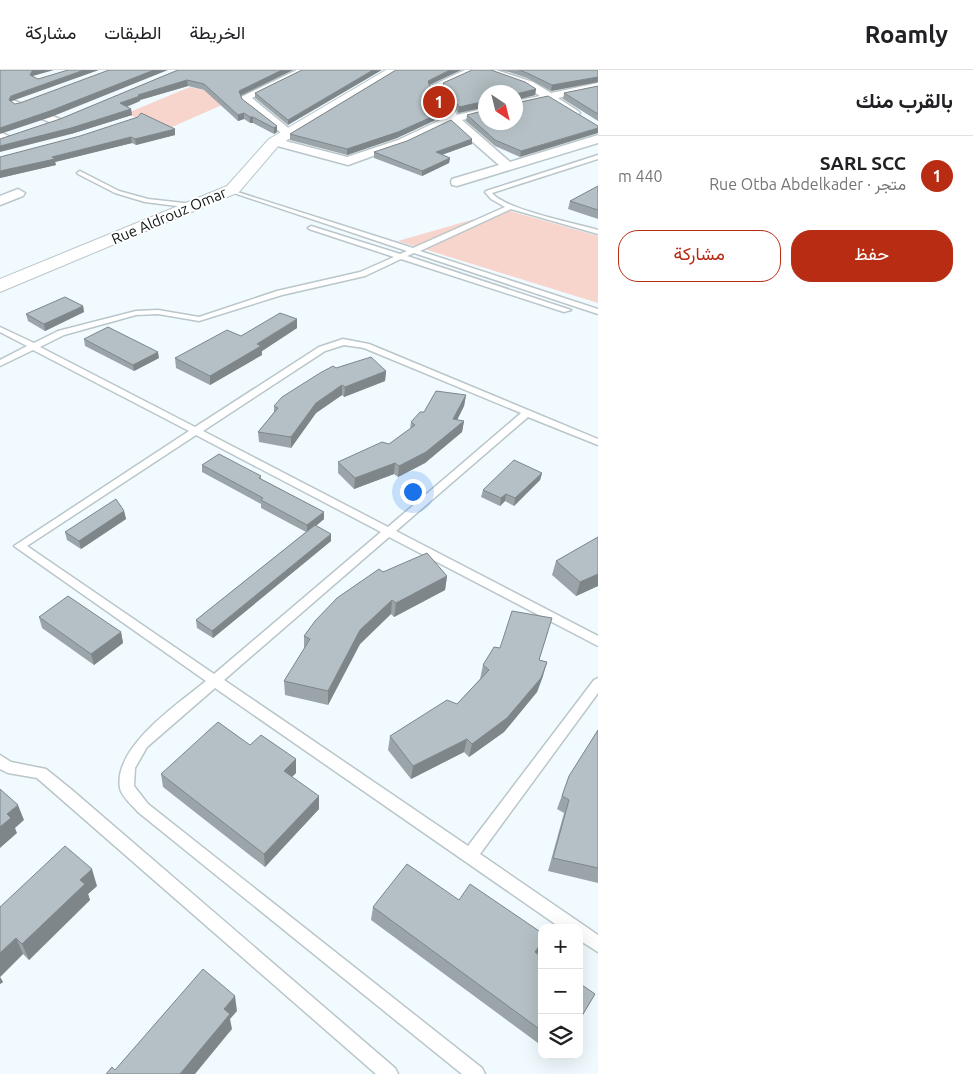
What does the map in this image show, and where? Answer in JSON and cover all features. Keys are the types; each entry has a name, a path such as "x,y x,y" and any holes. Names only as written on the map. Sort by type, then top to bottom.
{"street":[{"path":"288,133 247,101 246,97 305,70"},
{"name":"Rue Aldrouz Omar","path":"0,286 230,190 274,142 395,70"},
{"path":"474,70 434,86 439,100 453,118 509,167"},
{"path":"486,70 529,84 581,118"},
{"path":"523,102 598,86"},
{"path":"0,98 60,120 39,127"},
{"path":"17,105 35,99"},
{"path":"274,142 340,160 348,160 402,142 436,124 478,113"},
{"path":"2,138 22,133"},
{"path":"457,182 598,139"},
{"path":"0,201 18,193"}],"lane":[{"path":"598,157 488,192 493,198 510,207 598,232"},
{"path":"80,173 117,192 140,198 193,206"},
{"path":"230,190 598,312"},
{"path":"0,363 61,334 136,313 158,312 199,319 280,293 362,274 510,207"},
{"path":"312,228 598,320"},
{"path":"0,329 598,641"},
{"path":"569,924 19,546 322,349 343,342 366,346 598,442"},
{"path":"476,1074 143,808 127,788 128,767 142,743 527,413"},
{"path":"470,856 598,683"},
{"path":"0,761 8,767 41,773 389,1074"},
{"path":"583,934 598,944"}],"shaded area":[{"path":"190,87 238,98 172,127 125,114"},
{"path":"506,210 598,236 598,303 398,241"}],"building":[{"path":"0,70 35,70 30,75 38,79 68,70 84,70 11,96 9,100 15,104 109,70 154,70 50,111 0,128"},
{"path":"178,70 282,70 239,91 242,99 277,126 274,128 244,113 238,115 204,84 187,80 138,95 140,96 120,103 131,109 71,128 0,146 0,139 60,119"},
{"path":"302,70 373,70 288,120 255,93"},
{"path":"396,70 450,70 428,81 433,95 445,111 398,132 347,149 290,134"},
{"path":"472,70 491,70 525,82 536,89 523,92 523,85 478,85 478,103 459,107 443,83"},
{"path":"519,70 598,70 598,77 552,85"},
{"path":"598,86 598,114 564,93"},
{"path":"548,96 598,126 598,128 521,151 495,140 484,130 523,130 523,101"},
{"path":"478,112 478,125 467,115"},
{"path":"141,113 175,129 135,139 131,137 52,157 55,159 0,171 0,157 80,136 138,117"},
{"path":"451,120 472,139 436,152 450,158 422,171 374,152 407,141"},
{"path":"598,186 598,210 570,201"},
{"path":"65,297 83,306 44,324 26,314"},
{"path":"280,313 297,319 257,344 261,346 210,376 175,358 227,330 241,336"},
{"path":"108,327 158,352 133,365 84,339"},
{"path":"371,357 386,371 345,387 342,385 316,403 291,437 258,432 278,408 274,406 282,397 333,366 336,368"},
{"path":"436,391 466,395 453,419 464,421 426,452 399,466 395,463 355,478 338,462 382,442 389,444 415,425 411,422 420,412 424,412"},
{"path":"219,454 261,476 259,478 324,512 307,525 261,500 263,498 202,465"},
{"path":"514,460 542,473 515,498 506,494 501,498 483,490"},
{"path":"116,499 124,511 79,541 65,532"},
{"path":"315,525 331,534 212,631 196,620"},
{"path":"598,537 598,574 580,582 556,561"},
{"path":"427,553 447,576 396,603 392,600 360,630 328,691 284,681 310,639 304,636 315,621 337,598 379,569 383,572"},
{"path":"68,596 121,632 91,654 39,617"},
{"path":"512,611 552,618 539,660 547,662 541,678 507,718 472,744 467,739 413,766 390,736 447,700 457,704 489,670 483,665 494,647 500,648"},
{"path":"218,722 250,745 261,735 296,759 284,771 319,796 264,854 161,774"},
{"path":"598,730 598,868 553,858 569,800 562,796 569,776"},
{"path":"0,789 18,805 7,814 11,818 0,827"},
{"path":"65,846 92,869 80,880 85,884 22,944 16,938 0,953 0,907"},
{"path":"407,864 459,900 470,884 538,930 538,948 535,952 538,954 538,1028 373,907"},
{"path":"203,969 235,996 224,1009 230,1014 180,1074 106,1074 112,1067 115,1070"},
{"path":"583,986 595,994 583,1014"}],"place":[{"name":"SARL SCC","path":"439,102"}]}
